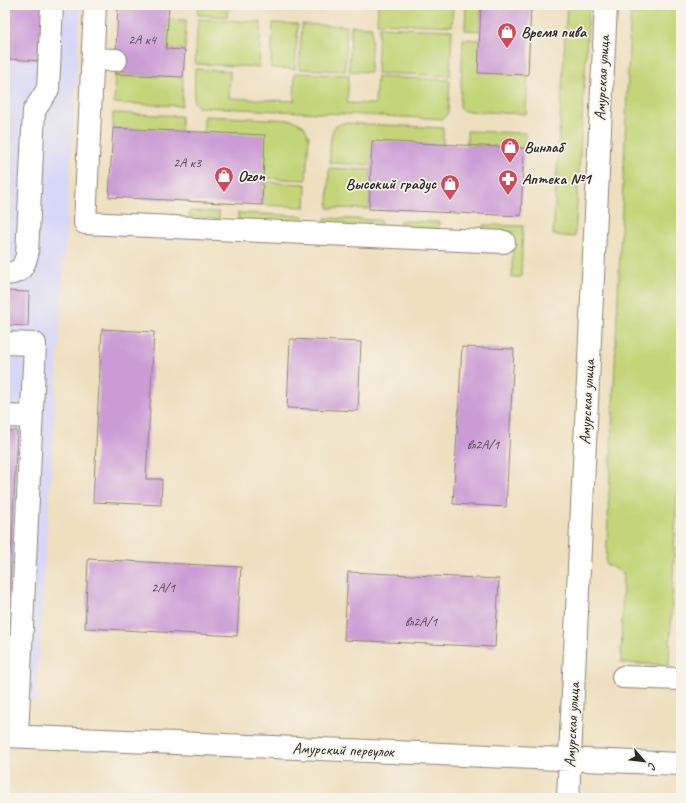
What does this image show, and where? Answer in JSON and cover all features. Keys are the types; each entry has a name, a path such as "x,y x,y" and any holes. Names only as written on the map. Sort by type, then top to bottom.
{"street":[{"path":"5,274 17,272 24,265 26,255 34,111 48,89 52,5"},
{"path":"96,5 85,223 504,242"},
{"name":"Амурская улица","path":"568,798 606,5"},
{"path":"93,59 116,60"},
{"path":"5,343 35,344 11,736"},
{"path":"5,416 31,417"},
{"path":"624,677 681,679"},
{"name":"Амурский переулок","path":"11,736 681,764"}],"shaded area":[{"path":"5,5 81,5 36,701 5,700"}],"green space":[{"path":"198,5 228,5 227,17 198,15"},
{"path":"378,5 453,5 452,26 377,23"},
{"path":"466,5 481,5 480,31 465,30"},
{"path":"567,5 589,5 575,237 553,235"},
{"path":"631,5 681,5 681,402 669,665 621,663 623,573 606,564"},
{"path":"168,19 186,20 185,50 166,49"},
{"path":"198,19 261,22 259,67 195,64"},
{"path":"273,23 298,24 295,69 271,68"},
{"path":"302,24 347,26 345,71 299,69"},
{"path":"351,26 372,27 370,72 349,71"},
{"path":"379,27 452,30 450,76 377,73"},
{"path":"463,39 480,40 528,75 526,114 462,110 460,106"},
{"path":"195,69 230,71 229,98 294,101 295,73 349,75 347,103 375,104 377,77 450,80 448,113 443,119 198,107 194,103"},
{"path":"115,74 183,77 182,106 114,103"},
{"path":"113,113 181,116 181,132 113,128"},
{"path":"204,116 293,120 304,126 309,137 306,180 263,178 204,133"},
{"path":"344,123 443,128 443,144 371,165 330,163 330,144 333,130 335,127"},
{"path":"467,131 525,133 524,148 467,145"},
{"path":"329,168 371,170 369,209 328,208"},
{"path":"263,182 306,184 305,207 262,205"},
{"path":"190,211 219,212 219,219 189,217"},
{"path":"238,213 304,216 304,223 238,220"},
{"path":"325,218 381,220 381,227 325,224"},
{"path":"400,221 439,222 439,229 400,227"},
{"path":"484,225 523,226 521,277 512,277 513,232 484,231"}],"building":[{"path":"5,5 44,5 42,61 5,59"},
{"path":"118,5 169,5 166,49 185,50 183,77 115,74"},
{"path":"481,5 531,5 528,75 478,73"},
{"path":"113,128 265,135 262,205 109,197"},
{"path":"372,141 524,148 521,216 369,209"},
{"path":"5,291 29,292 28,326 5,325"},
{"path":"102,329 154,332 146,479 162,479 161,505 93,502"},
{"path":"290,339 361,342 358,411 287,408"},
{"path":"462,347 514,349 506,507 453,504"},
{"path":"5,431 17,431 6,672 5,672"},
{"path":"88,559 241,567 237,636 85,628"},
{"path":"348,572 499,579 495,647 344,640"}],"place":[{"name":"Время пива","path":"507,49"},
{"name":"Винлаб","path":"510,164"},
{"name":"Ozon","path":"224,193"},
{"name":"Аптека №1","path":"508,196"},
{"name":"Высокий градус","path":"450,201"}]}
